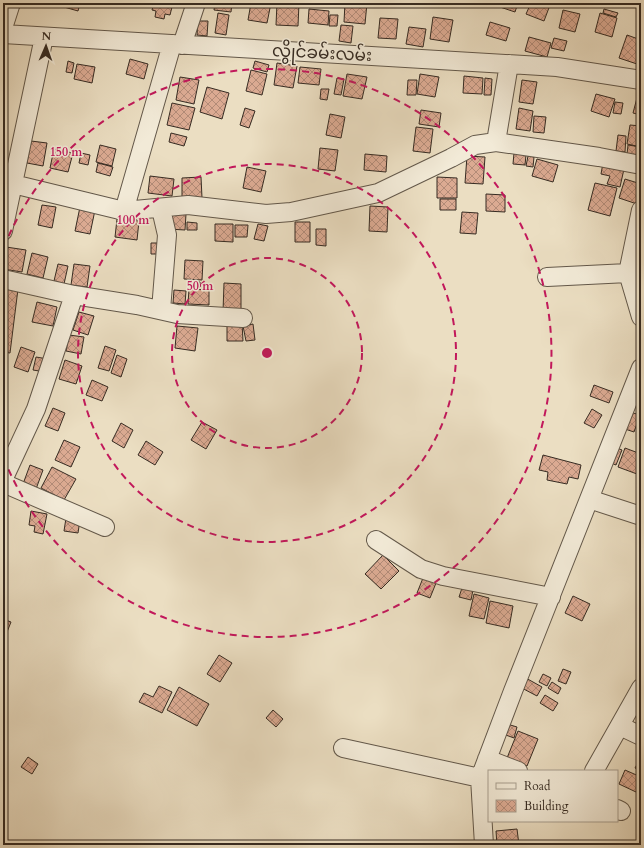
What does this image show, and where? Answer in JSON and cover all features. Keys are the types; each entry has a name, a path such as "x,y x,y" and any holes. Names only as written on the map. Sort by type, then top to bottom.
{"street":[{"path":"3,28 11,3"},
{"path":"124,211 177,45 196,3"},
{"name":"လွိုင်ခမ်းလမ်း","path":"3,34 557,67 641,80"},
{"path":"3,231 44,37"},
{"path":"496,142 509,64"},
{"path":"13,184 124,211 188,205 266,214 291,212 378,193 444,162 475,145 496,142 599,157 641,165"},
{"path":"161,208 167,235 161,310"},
{"path":"640,310 628,273 641,210"},
{"path":"547,276 628,273"},
{"path":"3,279 74,295 178,314 243,318"},
{"path":"3,480 36,409 74,295"},
{"path":"484,845 480,778 641,368"},
{"path":"3,483 105,527"},
{"path":"589,500 641,516"},
{"path":"376,540 421,569 443,576 551,597"},
{"path":"595,770 641,688"},
{"path":"620,726 641,736"},
{"path":"343,748 480,778"},
{"path":"487,759 515,770"}],"building":[{"path":"58,3 80,3 78,11 57,5"},
{"path":"154,3 173,3 170,15 165,14 164,19 155,17 156,11 152,10"},
{"path":"215,3 232,3 231,12 214,10"},
{"path":"251,3 271,3 267,23 248,20"},
{"path":"277,3 299,3 298,26 276,25"},
{"path":"345,3 367,3 365,24 344,22"},
{"path":"501,3 518,3 515,12 500,7"},
{"path":"531,3 543,3 550,5 544,21 526,14"},
{"path":"309,9 329,11 328,25 308,23"},
{"path":"604,9 618,13 616,17 603,13"},
{"path":"563,10 580,14 575,32 559,28"},
{"path":"218,13 229,15 226,35 215,33"},
{"path":"600,13 617,18 612,37 595,32"},
{"path":"330,15 338,15 337,26 329,26"},
{"path":"433,17 453,20 449,42 430,39"},
{"path":"380,18 398,19 396,39 378,38"},
{"path":"641,18 641,29 637,27"},
{"path":"198,21 208,21 207,36 197,35"},
{"path":"490,22 510,28 506,41 486,35"},
{"path":"341,25 353,26 351,43 339,41"},
{"path":"409,27 426,29 423,47 406,44"},
{"path":"627,35 641,40 641,53 637,64 619,58"},
{"path":"529,37 551,43 547,57 525,51"},
{"path":"554,38 567,41 564,51 551,48"},
{"path":"130,59 148,64 144,79 126,74"},
{"path":"68,61 74,63 72,73 66,72"},
{"path":"255,61 269,65 267,72 253,68"},
{"path":"277,63 297,66 293,88 274,85"},
{"path":"77,64 95,67 92,83 74,79"},
{"path":"300,67 321,69 319,85 298,83"},
{"path":"251,70 267,74 262,95 246,91"},
{"path":"347,74 367,77 362,99 343,96"},
{"path":"420,74 439,77 435,97 417,94"},
{"path":"464,76 483,78 482,94 463,93"},
{"path":"180,77 199,80 194,104 176,100"},
{"path":"337,78 344,79 341,95 334,94"},
{"path":"485,78 492,79 491,95 484,95"},
{"path":"408,80 417,80 416,95 407,95"},
{"path":"522,80 537,82 533,104 519,102"},
{"path":"207,87 229,93 222,119 200,112"},
{"path":"321,89 329,89 327,100 320,99"},
{"path":"596,94 615,99 609,117 591,111"},
{"path":"638,94 641,95 641,115 633,113"},
{"path":"615,102 623,103 621,114 613,113"},
{"path":"172,103 195,108 189,130 167,125"},
{"path":"245,108 255,111 249,128 240,125"},
{"path":"519,108 533,111 530,131 516,129"},
{"path":"421,110 441,113 439,127 419,124"},
{"path":"330,114 345,117 341,138 326,135"},
{"path":"534,116 546,117 544,133 533,132"},
{"path":"630,125 641,126 641,147 627,144"},
{"path":"416,127 433,129 430,153 413,151"},
{"path":"171,133 187,137 184,146 169,142"},
{"path":"618,135 626,136 625,152 616,151"},
{"path":"31,141 47,143 43,166 27,163"},
{"path":"100,145 116,149 112,166 96,162"},
{"path":"628,145 641,147 641,156 627,154"},
{"path":"320,148 338,150 335,171 318,169"},
{"path":"54,149 73,153 68,172 50,168"},
{"path":"81,153 90,155 88,165 79,163"},
{"path":"514,153 526,155 525,165 513,164"},
{"path":"365,154 387,156 386,172 364,170"},
{"path":"467,156 485,157 483,184 465,183"},
{"path":"528,156 534,157 533,167 526,166"},
{"path":"537,159 558,165 553,182 532,176"},
{"path":"98,163 113,167 110,176 96,172"},
{"path":"603,163 624,169 620,187 607,184 610,176 601,174"},
{"path":"247,167 266,171 261,192 243,188"},
{"path":"150,176 174,179 172,196 148,193"},
{"path":"201,177 202,198 182,199 182,178"},
{"path":"437,177 457,178 457,198 437,198"},
{"path":"625,179 641,184 641,191 637,204 619,198"},
{"path":"595,183 617,188 610,216 588,210"},
{"path":"486,194 505,195 505,212 486,211"},
{"path":"440,199 456,199 456,210 440,210"},
{"path":"42,205 56,207 52,228 38,225"},
{"path":"370,206 388,207 387,232 369,231"},
{"path":"80,207 95,210 90,234 75,231"},
{"path":"462,212 478,213 476,234 460,233"},
{"path":"169,213 186,214 185,230 168,229"},
{"path":"117,219 139,221 137,240 115,237"},
{"path":"187,222 197,223 197,230 187,230"},
{"path":"295,222 310,222 310,242 295,242"},
{"path":"215,224 233,224 233,242 215,241"},
{"path":"258,224 268,226 264,241 254,239"},
{"path":"235,225 248,225 247,237 235,237"},
{"path":"316,229 326,229 326,246 316,245"},
{"path":"151,243 160,243 160,254 151,254"},
{"path":"6,247 26,250 22,272 3,269"},
{"path":"32,253 48,257 43,278 27,274"},
{"path":"185,260 203,261 202,280 184,279"},
{"path":"58,264 68,266 64,284 54,281"},
{"path":"74,264 90,266 87,287 71,285"},
{"path":"191,282 200,282 200,287 190,287"},
{"path":"224,283 241,284 241,312 223,312"},
{"path":"3,287 18,289 10,353 3,352"},
{"path":"189,289 209,290 209,305 188,304"},
{"path":"174,290 186,291 185,304 173,303"},
{"path":"37,302 57,307 53,326 32,322"},
{"path":"79,312 94,316 88,335 73,330"},
{"path":"227,323 242,323 243,341 227,341"},
{"path":"253,324 255,340 246,341 243,326"},
{"path":"177,326 198,328 195,351 175,348"},
{"path":"69,335 84,337 81,354 66,351"},
{"path":"105,346 116,350 109,371 98,368"},
{"path":"21,347 35,352 28,372 14,367"},
{"path":"117,355 127,359 121,377 111,373"},
{"path":"36,357 48,359 45,372 33,370"},
{"path":"65,360 82,366 76,384 59,379"},
{"path":"92,380 108,387 102,401 86,395"},
{"path":"594,385 613,392 609,403 590,396"},
{"path":"53,408 65,413 58,431 45,426"},
{"path":"592,409 602,415 594,428 584,423"},
{"path":"630,412 640,415 634,432 625,429"},
{"path":"202,422 217,430 206,449 191,440"},
{"path":"121,423 133,430 124,448 112,441"},
{"path":"64,440 80,447 71,467 55,460"},
{"path":"146,441 163,452 155,465 138,455"},
{"path":"612,446 622,450 616,465 606,461"},
{"path":"625,448 641,454 641,461 637,474 618,467"},
{"path":"543,455 581,465 578,479 569,477 567,484 547,480 548,472 539,470"},
{"path":"30,465 43,470 36,489 23,484"},
{"path":"52,467 76,479 64,500 41,488"},
{"path":"31,511 47,514 43,534 34,532 35,526 29,525"},
{"path":"66,518 80,520 78,533 64,531"},
{"path":"383,555 399,571 381,589 365,574"},
{"path":"423,578 436,583 430,598 417,593"},
{"path":"462,588 473,590 471,600 459,597"},
{"path":"474,594 489,598 484,619 469,616"},
{"path":"573,596 590,604 582,621 565,613"},
{"path":"490,601 513,606 509,628 486,623"},
{"path":"3,619 11,622 7,632 3,631"},
{"path":"641,650 641,663 637,662"},
{"path":"219,655 232,663 220,682 207,674"},
{"path":"563,669 571,672 566,684 558,681"},
{"path":"543,674 551,678 547,686 539,682"},
{"path":"524,677 542,687 537,696 518,686"},
{"path":"552,682 561,688 558,694 548,688"},
{"path":"159,686 172,692 162,713 139,702 144,693 153,697"},
{"path":"179,687 209,704 197,726 167,710"},
{"path":"545,695 558,703 553,711 540,703"},
{"path":"273,710 283,719 276,727 266,718"},
{"path":"507,724 517,727 514,738 503,734"},
{"path":"518,731 538,739 527,766 507,758"},
{"path":"28,757 38,764 32,774 21,767"},
{"path":"641,757 641,771 635,768"},
{"path":"625,770 641,777 641,781 636,792 619,784"},
{"path":"517,829 519,845 497,845 496,831"}]}
